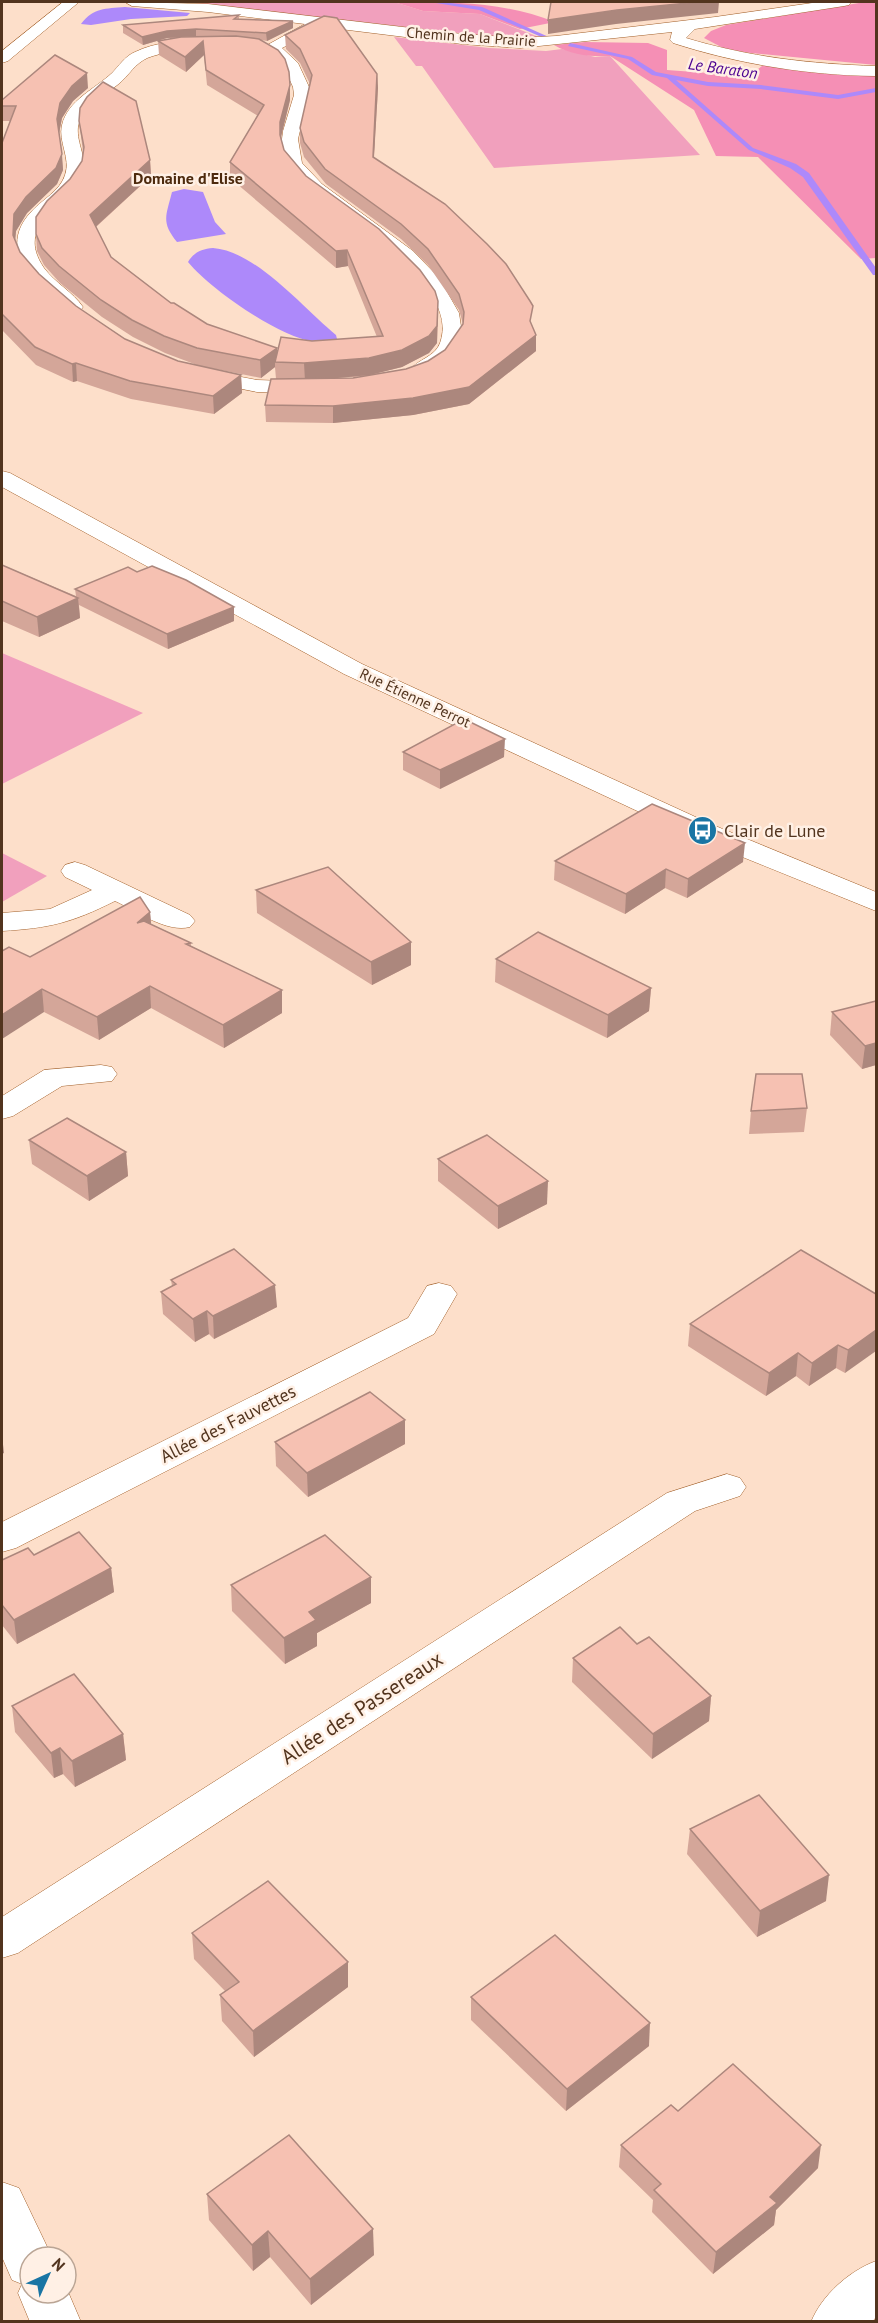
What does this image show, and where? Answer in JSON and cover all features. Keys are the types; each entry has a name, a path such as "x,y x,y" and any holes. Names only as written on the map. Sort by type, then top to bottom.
{"street":[{"path":"2,58 72,2"},
{"name":"Chemin de la Prairie","path":"132,2 208,8 508,43 548,42 691,25 844,2"},
{"path":"726,7 749,17"},
{"path":"321,22 262,46 280,51 289,60 302,87 289,139 289,148 298,170 331,199 399,248 419,268 444,300 453,326 449,348 431,365 401,378"},
{"path":"678,40 679,33 691,25"},
{"path":"578,38 678,40 747,58 876,71"},
{"path":"84,316 55,291 34,267 27,257 25,245 28,227 64,192 75,172 70,136 73,117 91,97 141,55 183,45 222,44"},
{"path":"182,371 250,385 279,388 327,388"},
{"name":"Rue Étienne Perrot","path":"2,478 363,674 703,831 876,902"},
{"path":"75,871 180,921"},
{"path":"2,922 51,918 69,914 114,890"},
{"path":"2,1109 55,1077 101,1074"},
{"name":"Allée des Fauvettes","path":"2,1538 421,1326 439,1294"},
{"name":"Allée des Passereaux","path":"2,1940 681,1502 727,1487"},
{"path":"2,2204 21,2245"},
{"path":"836,2322 876,2284"},
{"path":"48,2305 56,2322"}],"shaded area":[{"path":"184,2 394,2 423,11 480,14 544,39 495,37"},
{"path":"394,2 495,6 555,22 520,29 480,14 423,11"},
{"path":"876,2 876,65 725,49 704,38 711,31 726,25"},
{"path":"125,7 190,13 187,16 81,24 95,12"},
{"path":"394,37 489,48 546,51 562,49 595,57 610,56 700,155 494,168 422,66 416,66"},
{"path":"585,42 648,43 667,50 667,70 749,76 766,63 876,74 876,258 861,259 758,157 716,156 694,110 610,56 581,55 554,45"},
{"path":"184,189 203,192 215,222 226,234 177,242 166,219 172,192"},
{"path":"213,248 229,251 262,270 336,335 337,339 320,343 299,338 264,321 228,298 188,262 199,252"},
{"path":"2,653 143,713 2,784"},
{"path":"2,853 47,876 2,902"}],"building":[{"path":"551,2 698,2 548,20"},
{"path":"239,15 234,19 293,21 266,33 196,29 167,31 142,37 123,25"},
{"path":"324,16 337,18 377,74 373,157 445,204 506,264 533,306 530,321 536,335 469,387 413,398 333,406 265,405 271,379 353,378 406,369 428,361 445,350 463,324 464,312 459,294 428,249 401,224 325,169 304,142 300,128 312,75 300,49 285,35"},
{"path":"236,36 259,39 278,50 285,59 290,85 280,122 280,135 284,150 306,176 379,229 420,270 435,291 438,301 437,326 429,336 402,350 369,358 304,363 275,362 281,337 312,341 383,336 347,250 336,251 230,162 264,105 206,70 203,41 185,57 158,41 181,37"},
{"path":"55,55 87,73 72,86 60,103 57,119 62,154 56,168 26,197 14,214 13,235 20,252 39,274 76,306 125,339 178,361 241,375 213,396 130,381 76,363 72,364 35,347 2,314 2,143 16,106 2,106 2,100"},
{"path":"103,82 136,101 150,160 90,215 111,257 171,303 207,324 277,348 260,360 197,348 164,336 132,320 101,300 59,266 42,248 36,234 36,217 47,201 70,179 82,161 84,147 79,121 80,108 87,97"},
{"path":"2,565 78,598 37,617 2,601"},
{"path":"152,566 186,580 234,607 167,634 75,589 128,567 137,572"},
{"path":"464,719 505,739 440,770 403,752"},
{"path":"652,804 745,843 688,879 666,869 626,894 555,861"},
{"path":"328,867 411,942 371,962 256,890"},
{"path":"140,897 150,912 137,923 144,921 282,990 223,1025 150,986 97,1017 42,989 2,1015 2,951 9,947 30,957"},
{"path":"538,932 651,988 608,1015 496,959"},
{"path":"876,1001 876,1043 865,1046 832,1012"},
{"path":"756,1074 802,1074 807,1108 751,1111"},
{"path":"67,1118 126,1152 87,1176 29,1140"},
{"path":"487,1135 548,1181 498,1206 438,1159"},
{"path":"234,1249 275,1285 213,1316 207,1311 193,1319 161,1292 176,1284 171,1280"},
{"path":"801,1250 876,1294 876,1330 848,1350 838,1345 812,1363 798,1353 769,1373 690,1324"},
{"path":"370,1392 405,1420 307,1473 275,1442"},
{"path":"79,1532 111,1568 14,1620 2,1605 2,1560 28,1548 34,1555"},
{"path":"325,1535 371,1577 309,1612 316,1620 284,1638 231,1585"},
{"path":"620,1627 637,1644 649,1637 711,1696 653,1734 573,1658"},
{"path":"74,1674 123,1734 72,1761 60,1748 51,1753 12,1706"},
{"path":"759,1795 829,1875 760,1911 690,1829"},
{"path":"268,1881 348,1962 253,2031 220,1995 239,1982 192,1933"},
{"path":"555,1935 650,2023 567,2089 471,1997"},
{"path":"733,2064 821,2145 770,2197 777,2203 716,2252 654,2190 661,2184 621,2145 671,2105 678,2111"},
{"path":"289,2135 373,2229 310,2279 268,2231 252,2245 207,2194"}],"waterway":[{"name":"Le Baraton","path":"433,2 480,8 548,38"},
{"name":"Le Baraton","path":"570,45 630,58 654,74 708,84 761,87 838,97 876,90"},
{"path":"670,78 751,149 793,166 806,175 876,273"}],"place":[{"name":"Clair de Lune","path":"703,831"}],"district":[{"name":"Domaine d'Elise","path":"188,178"}]}
